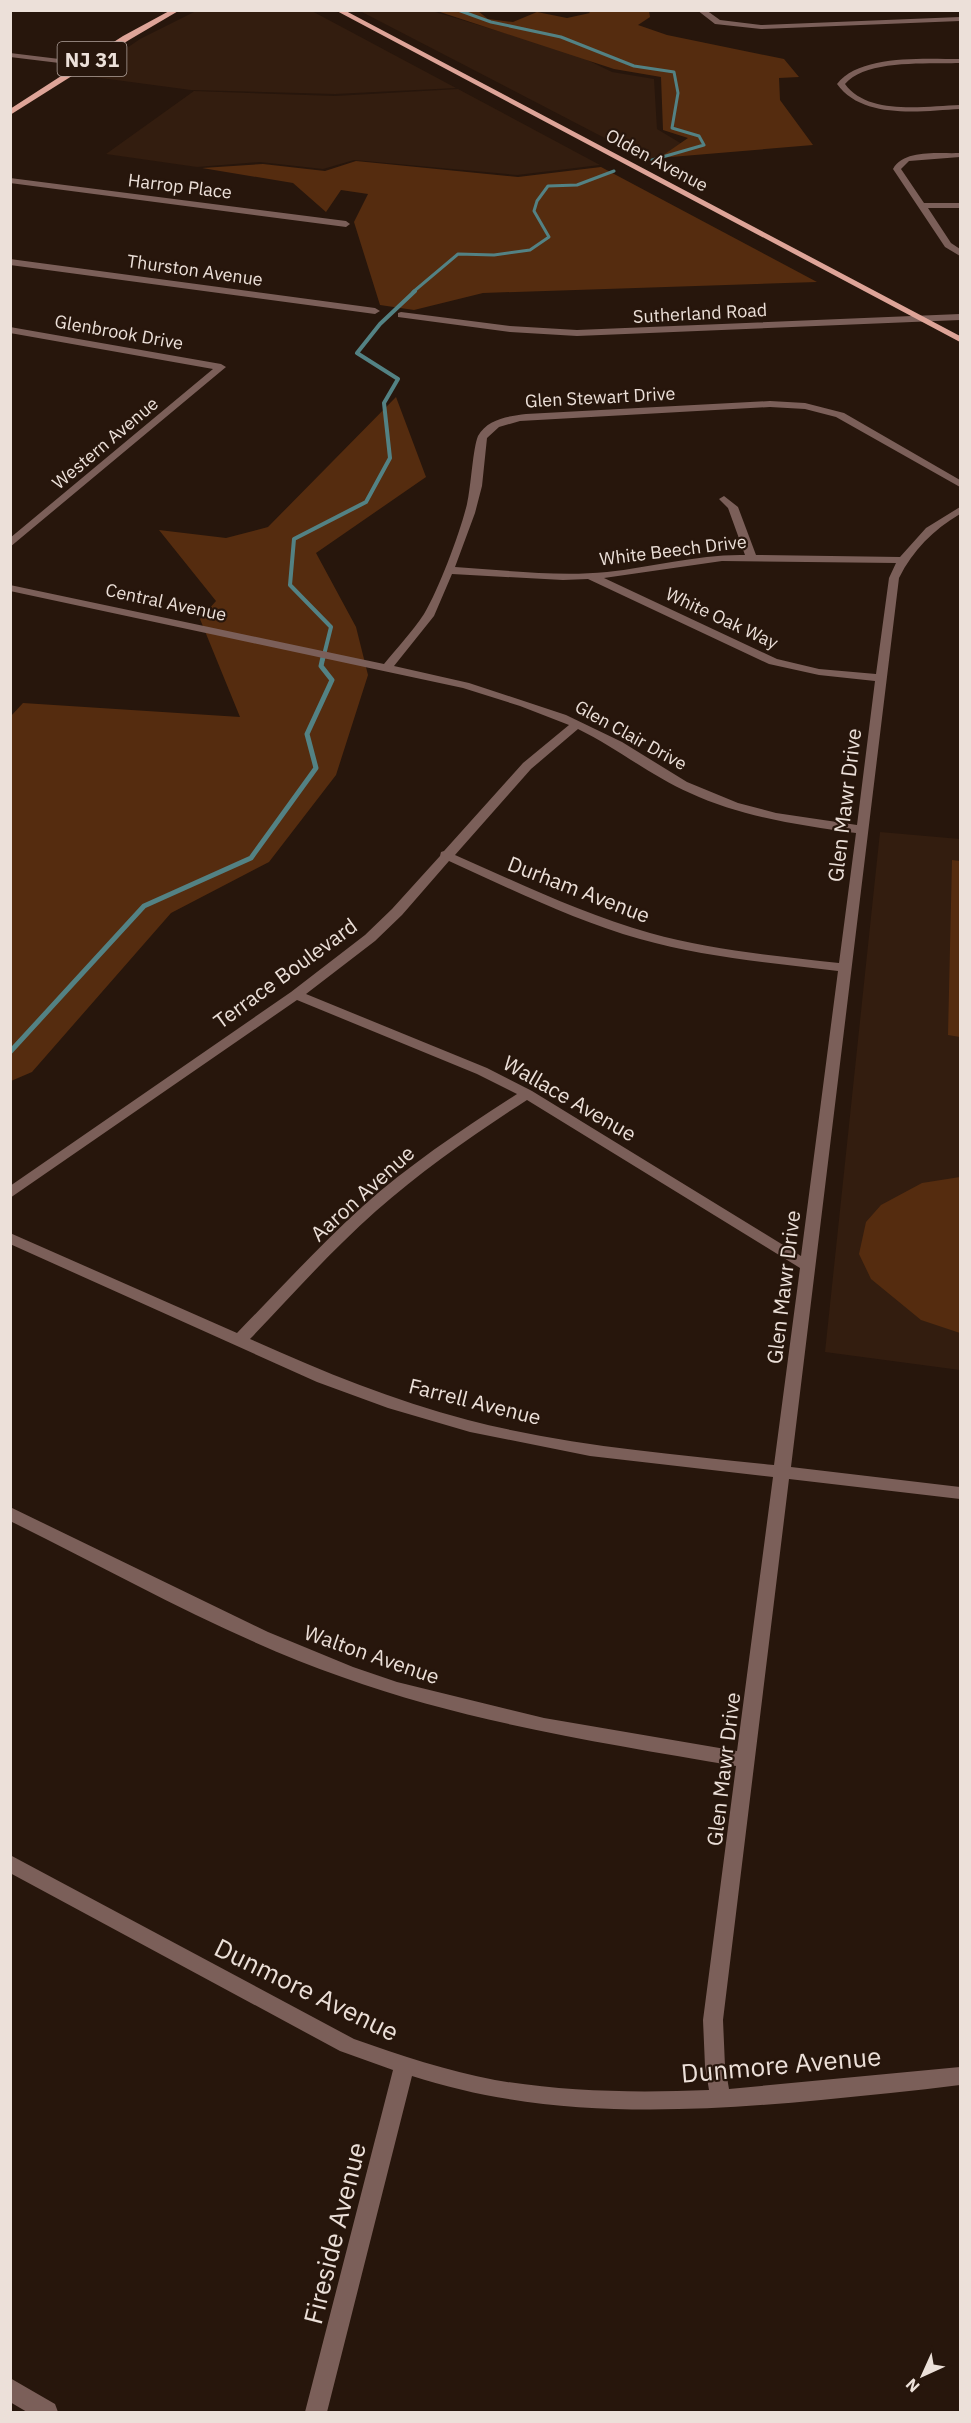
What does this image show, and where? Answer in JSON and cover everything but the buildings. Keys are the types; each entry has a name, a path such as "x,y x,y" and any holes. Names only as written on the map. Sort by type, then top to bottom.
{"main road":[{"name":"NJ 31","path":"10,113 126,38 177,10"},
{"name":"Olden Avenue","path":"338,10 960,339"}],"street":[{"path":"700,10 710,19 740,26 960,19"},
{"path":"10,55 84,64"},
{"path":"960,61 876,66 854,71 843,79 842,84 848,93 876,105 917,109 960,107"},
{"path":"958,251 948,245 897,169 898,166 917,157 960,155"},
{"name":"Harrop Place","path":"10,180 346,224"},
{"path":"922,206 960,205"},
{"name":"Thurston Avenue","path":"10,262 375,311"},
{"name":"Sutherland Road","path":"400,315 546,332 614,333 960,317"},
{"name":"Glenbrook Drive","path":"10,330 221,367"},
{"name":"Western Avenue","path":"10,544 221,367"},
{"name":"Glen Stewart Drive","path":"387,668 428,616 448,570 474,495 482,438 492,427 513,419 770,404 805,406 852,421 960,484"},
{"path":"724,499 733,507 751,556"},
{"name":"Glen Mawr Drive","path":"721,2099 715,2066 713,2020 894,578 901,560 929,530 960,510"},
{"name":"White Beech Drive","path":"448,570 530,576 590,576 694,560 751,556 901,560"},
{"name":"White Oak Way","path":"590,576 773,662 819,672 881,678"},
{"name":"Central Avenue","path":"10,588 314,652"},
{"name":"Glen Clair Drive","path":"314,652 508,697 577,724 619,745 669,777 720,801 781,818 862,830"},
{"name":"Terrace Boulevard","path":"10,1193 297,995 370,938 397,912 445,855 527,766 577,724"},
{"name":"Durham Avenue","path":"445,855 574,912 646,937 726,954 844,968"},
{"name":"Wallace Avenue","path":"297,995 482,1071 527,1094 807,1266"},
{"name":"Aaron Avenue","path":"239,1341 389,1192 451,1144 527,1094"},
{"name":"Farrell Avenue","path":"10,1238 323,1378 394,1404 470,1426 590,1450 960,1493"},
{"name":"Walton Avenue","path":"10,1514 284,1647 370,1680 415,1695 511,1719 745,1760"},
{"name":"Dunmore Avenue","path":"10,1863 347,2045 404,2066 495,2089 562,2098 638,2101 721,2099 960,2076"},
{"name":"Fireside Avenue","path":"316,2412 404,2066"},
{"path":"10,2389 47,2412"}],"shaded area":[{"path":"310,10 456,88 335,94 191,90 86,76 140,39 196,11"},
{"path":"360,11 432,11 575,54 612,72 654,79 657,129 687,147 647,160"},
{"path":"437,11 478,11 488,19 513,22 537,12 567,18 590,13 588,11 649,11 650,17 638,25 667,35 784,59 799,77 779,78 780,100 813,145 659,158 688,138 663,130 661,77 614,69"},
{"path":"458,89 600,165 517,175 354,160 323,169 260,162 197,167 106,154 194,91 335,96"},
{"path":"356,161 518,177 601,167 817,282 483,293 414,310 380,305 354,222 368,194 341,190 326,212 293,183 202,168 263,164 325,171"},
{"path":"396,397 426,477 316,553 356,627 368,675 336,775 269,862 171,913 32,1072 11,1081 11,716 23,703 240,717 200,619 216,601 159,530 226,538 268,527"},
{"path":"880,832 960,839 960,1370 825,1352"},
{"path":"952,860 960,861 960,1037 948,1035"},
{"path":"960,1177 960,1333 921,1320 871,1279 859,1254 866,1222 881,1205 922,1183"}],"waterway":[{"path":"458,10 491,22 561,37 634,66 674,72 678,93 672,128 699,136 704,145 652,160"},
{"path":"413,292 458,254 494,255 530,250 549,237 534,211 537,201 548,186 577,185 614,171"},
{"path":"323,659 331,627 290,585 294,539 366,502 390,458 384,403 398,379 357,353 380,324 415,291"},
{"path":"10,1052 144,906 251,858 316,768 307,734 332,680 321,666 323,657"}]}
